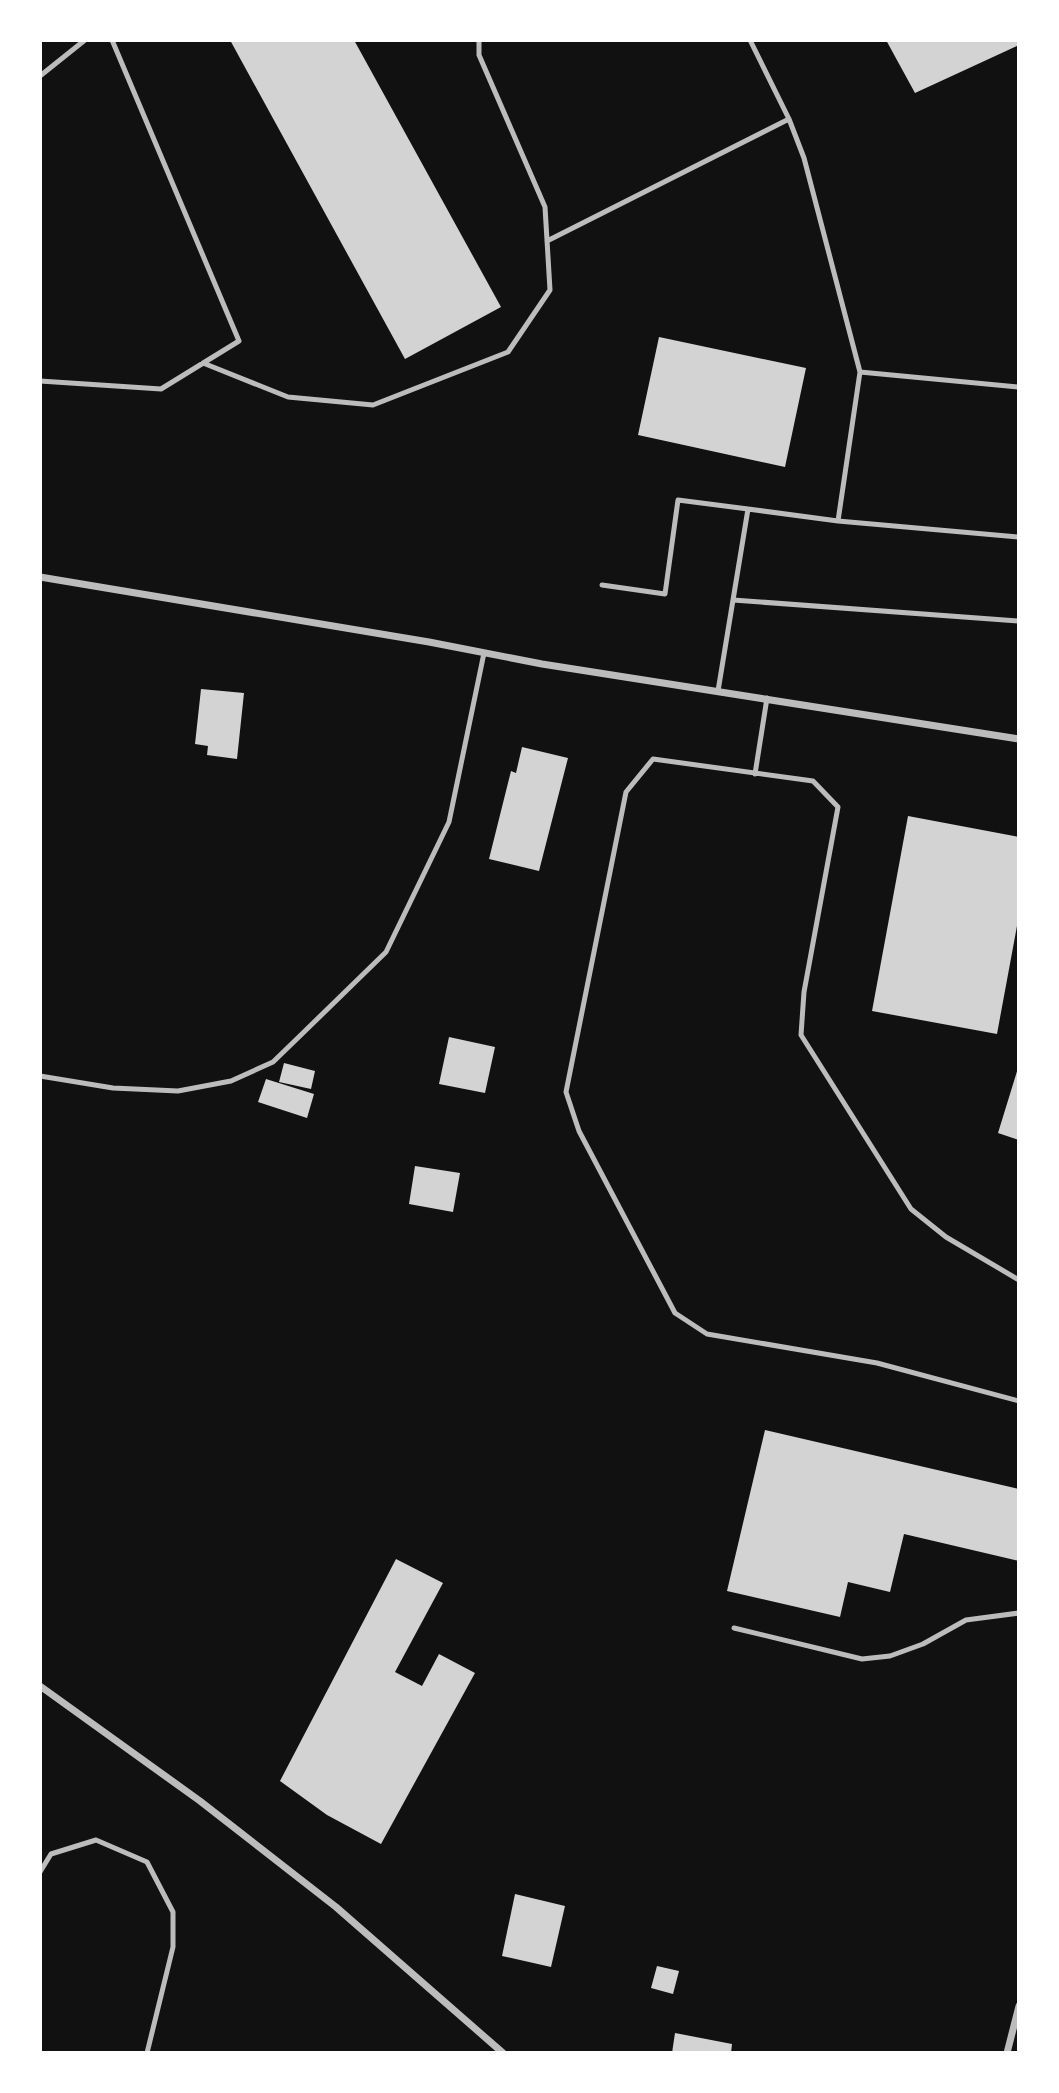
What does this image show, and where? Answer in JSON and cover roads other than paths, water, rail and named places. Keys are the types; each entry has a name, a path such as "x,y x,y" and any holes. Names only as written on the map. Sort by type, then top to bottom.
{"street":[{"path":"40,577 542,664 1019,739"},
{"path":"40,1686 200,1801 336,1907 503,2053"},
{"path":"1007,2053 1019,2006"}],"lane":[{"path":"40,76 85,40"},
{"path":"40,381 161,389 239,341 112,40"},
{"path":"203,363 288,397 373,405 508,352 550,290 545,208 478,55 479,40"},
{"path":"750,40 789,119 804,158 860,372 838,521"},
{"path":"547,241 789,119"},
{"path":"860,372 1019,387"},
{"path":"602,585 665,594 678,500 838,521 1019,537"},
{"path":"718,691 748,509"},
{"path":"733,600 1019,621"},
{"path":"40,1076 113,1088 178,1091 231,1081 273,1062 386,952 449,822 484,653"},
{"path":"755,774 768,698"},
{"path":"1019,1280 946,1237 911,1209 800,1035 804,992 838,807 813,781 653,759 626,792 566,1092 579,1131 675,1312 707,1334 877,1363 1019,1401"},
{"path":"734,1628 862,1659 890,1656 923,1644 966,1620 1019,1613"},
{"path":"40,1872 51,1854 96,1840 147,1862 173,1912 173,1947 147,2053"}]}
